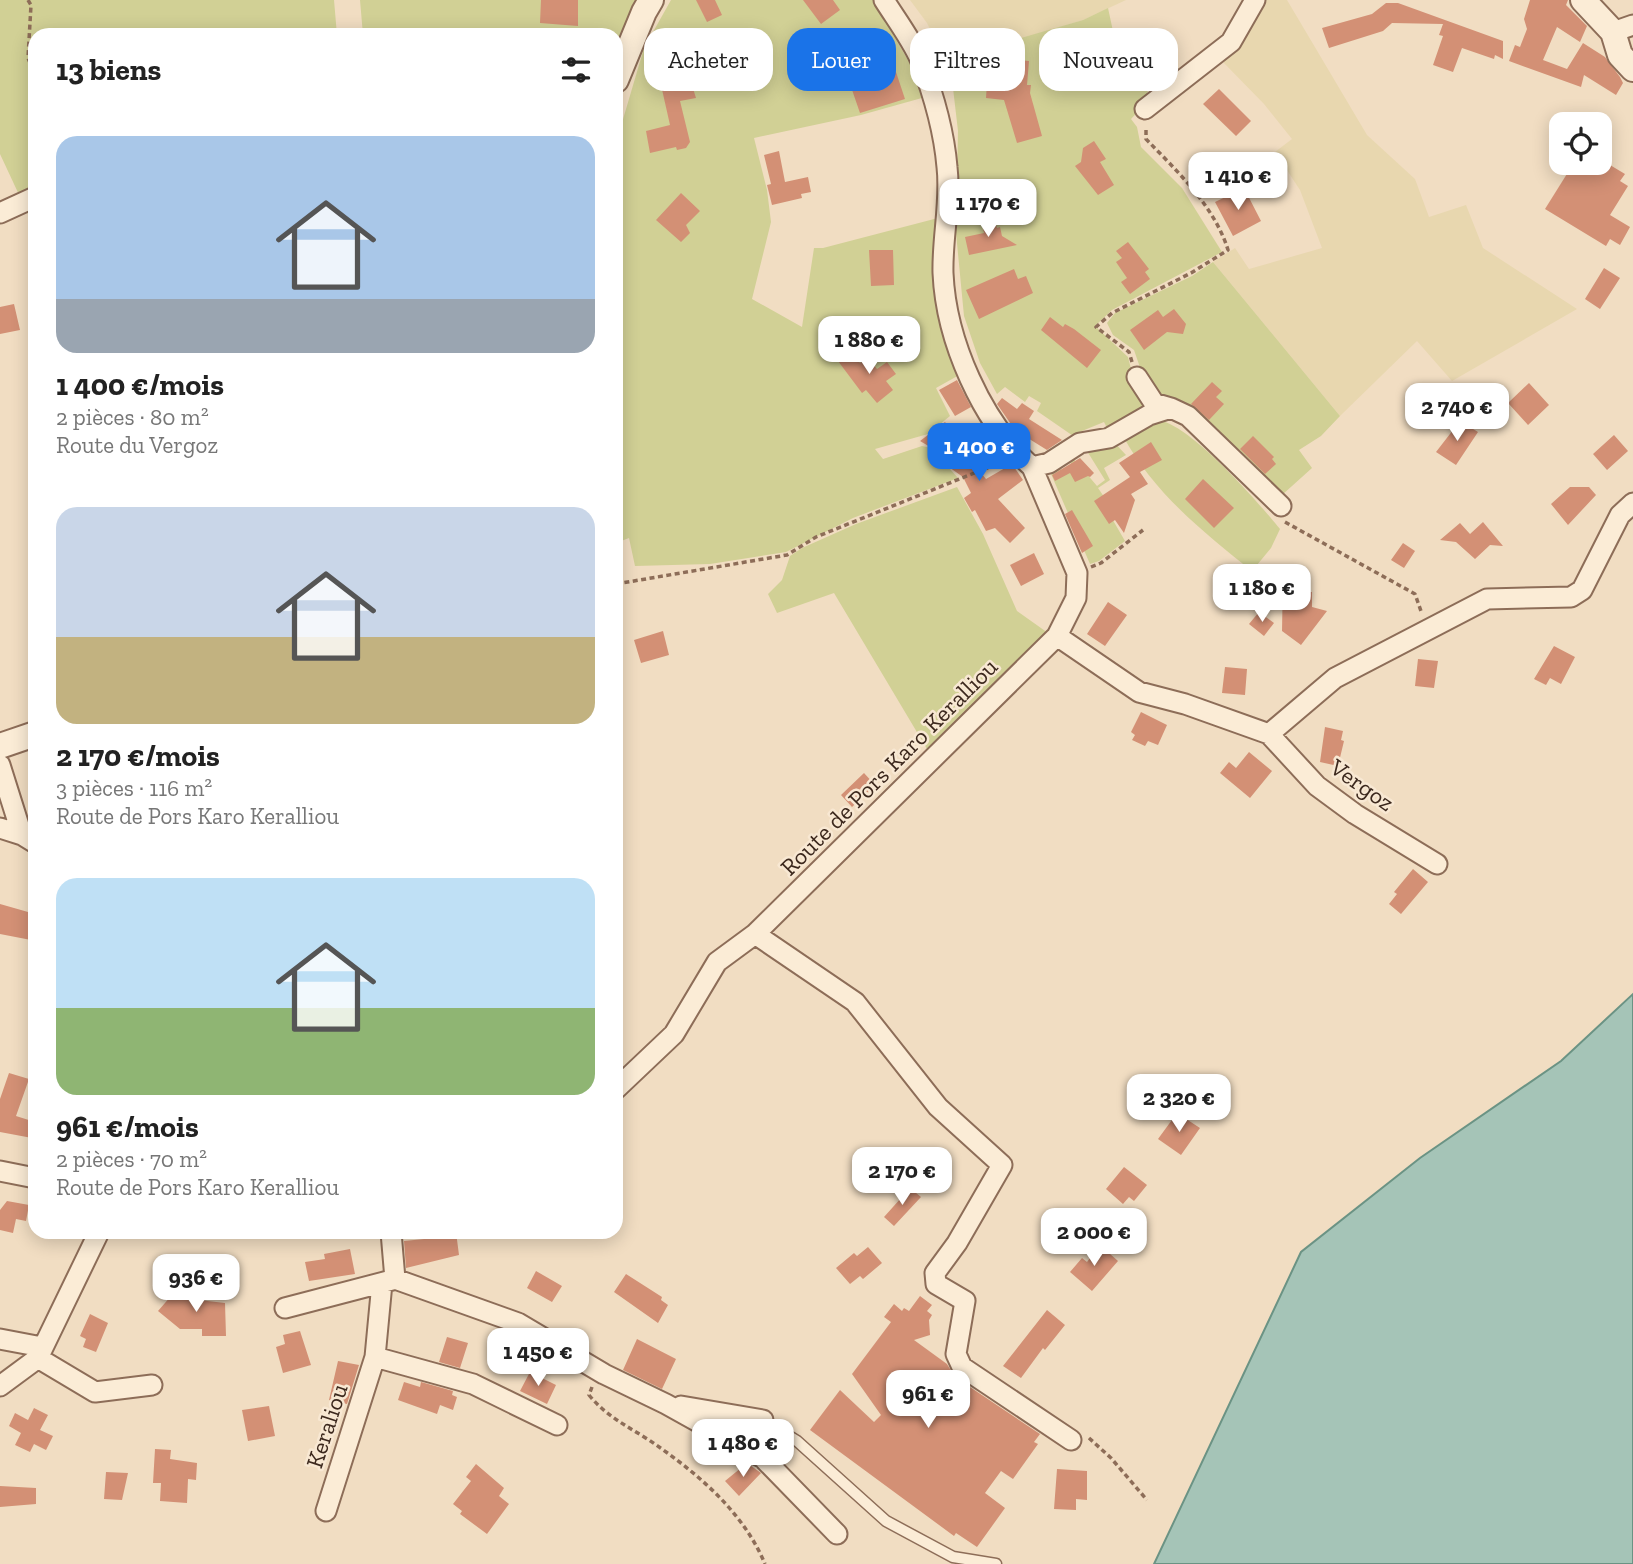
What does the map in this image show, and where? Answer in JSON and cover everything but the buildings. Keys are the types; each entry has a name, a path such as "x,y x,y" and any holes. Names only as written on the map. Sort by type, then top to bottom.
{"street":[{"path":"623,62 643,12 652,0"},
{"path":"884,0 919,57 941,125 948,170 943,274 951,321 973,390 1026,461 1077,573"},
{"path":"1145,109 1231,42 1255,0"},
{"path":"1583,0 1623,29 1620,55 1633,69"},
{"path":"0,213 28,200"},
{"path":"1137,377 1154,403 1188,416 1281,506"},
{"path":"1026,461 1049,463 1080,443 1109,438 1149,415 1171,408"},
{"path":"1057,636 1139,692 1185,704 1269,734 1335,678 1487,599 1571,597 1582,590 1620,515 1633,503"},
{"name":"Route de Pors Karo Keralliou","path":"623,1083 674,1034 717,962 755,934 1057,636 1076,598 1077,573"},
{"name":"Vergoz","path":"1269,734 1317,786 1355,814 1437,864"},
{"path":"0,746 28,736"},
{"path":"0,765 28,839"},
{"path":"0,828 28,839"},
{"path":"755,934 855,1002 938,1107 1002,1165 957,1243 935,1273 936,1284 965,1301 956,1354 962,1367 1071,1440"},
{"path":"0,1171 28,1177"},
{"path":"0,1386 40,1352 96,1239"},
{"name":"Keraliou","path":"326,1511 374,1357 389,1281 391,1239"},
{"path":"285,1308 389,1281 518,1323 604,1374 666,1404 763,1458 837,1534"},
{"path":"0,1339 40,1352 96,1392 152,1385"},
{"path":"374,1357 472,1384 556,1425"},
{"path":"666,1404 763,1420"}],"lane":[{"path":"763,1420 797,1441 886,1521 953,1557 996,1564"}],"path":[{"path":"29,0 30,28"},
{"path":"1137,377 1129,352 1096,327 1112,313 1191,273 1228,250 1208,212 1187,181 1146,139 1145,109"},
{"path":"623,583 787,555 816,537 1026,461"},
{"path":"1281,506 1286,525 1341,552 1394,585 1415,594 1428,630"},
{"path":"1077,573 1101,563 1143,530"},
{"path":"604,1374 593,1383 589,1395 603,1412 651,1442 719,1495 754,1538 765,1564"}],"shaded area":[{"path":"0,0 334,0 336,28 28,28 28,214 0,154"},
{"path":"360,0 637,0 623,33 623,28 362,28"},
{"path":"671,0 873,0 889,28 787,28 787,91 896,91 896,39 910,63 910,91 926,91 929,96 861,115 754,138 767,190 771,222 752,299 802,327 814,248 823,248 938,218 961,374 936,388 950,416 928,434 875,449 883,459 922,446 931,448 958,478 853,518 786,552 710,564 635,566 629,538 623,540 623,119 644,48 644,91 773,91 773,28 655,28"},
{"path":"910,0 1126,0 1083,20 1057,28 1039,28 1039,33 1025,38 1025,28 930,28"},
{"path":"1262,0 1287,0 1367,135 1415,179 1429,217 1466,205 1483,248 1577,309 1452,381 1417,341 1340,416 1213,262 1235,248 1249,269 1322,248 1300,190 1275,152 1292,139 1264,104 1223,62"},
{"path":"1108,8 1112,28 1055,28 1083,20"},
{"path":"1039,33 1039,91 1148,91 1145,104 1131,119 1137,127 1141,147 1182,188 1222,252 1112,310 1095,326 1128,357 1134,381 1150,410 1108,430 1104,422 1077,433 1079,440 1037,411 1041,403 1029,396 1025,402 1005,387 997,394 980,363 964,316 956,233 958,131 953,91 1025,91 1025,37"},
{"path":"1213,262 1340,416 1321,436 1299,450 1312,468 1282,495 1145,382 1134,350 1113,335 1107,323 1115,313 1192,276"},
{"path":"1158,420 1172,425 1205,449 1241,484 1280,529 1271,548 1252,571 1180,510 1135,456 1123,436"},
{"path":"1112,440 1126,455 1104,468 1110,480 1098,488 1111,507 1107,510 1125,541 1099,561 1090,564 1048,467 1057,461 1063,473 1073,468 1067,455 1071,454 1083,474 1086,473 1097,486 1105,480 1087,451"},
{"path":"957,487 983,534 1017,611 1048,633 930,754 834,593 777,613 768,594 782,580 790,556 802,548 856,524"},
{"path":"1633,994 1633,1564 1154,1564 1301,1252 1420,1158 1561,1061"}]}
